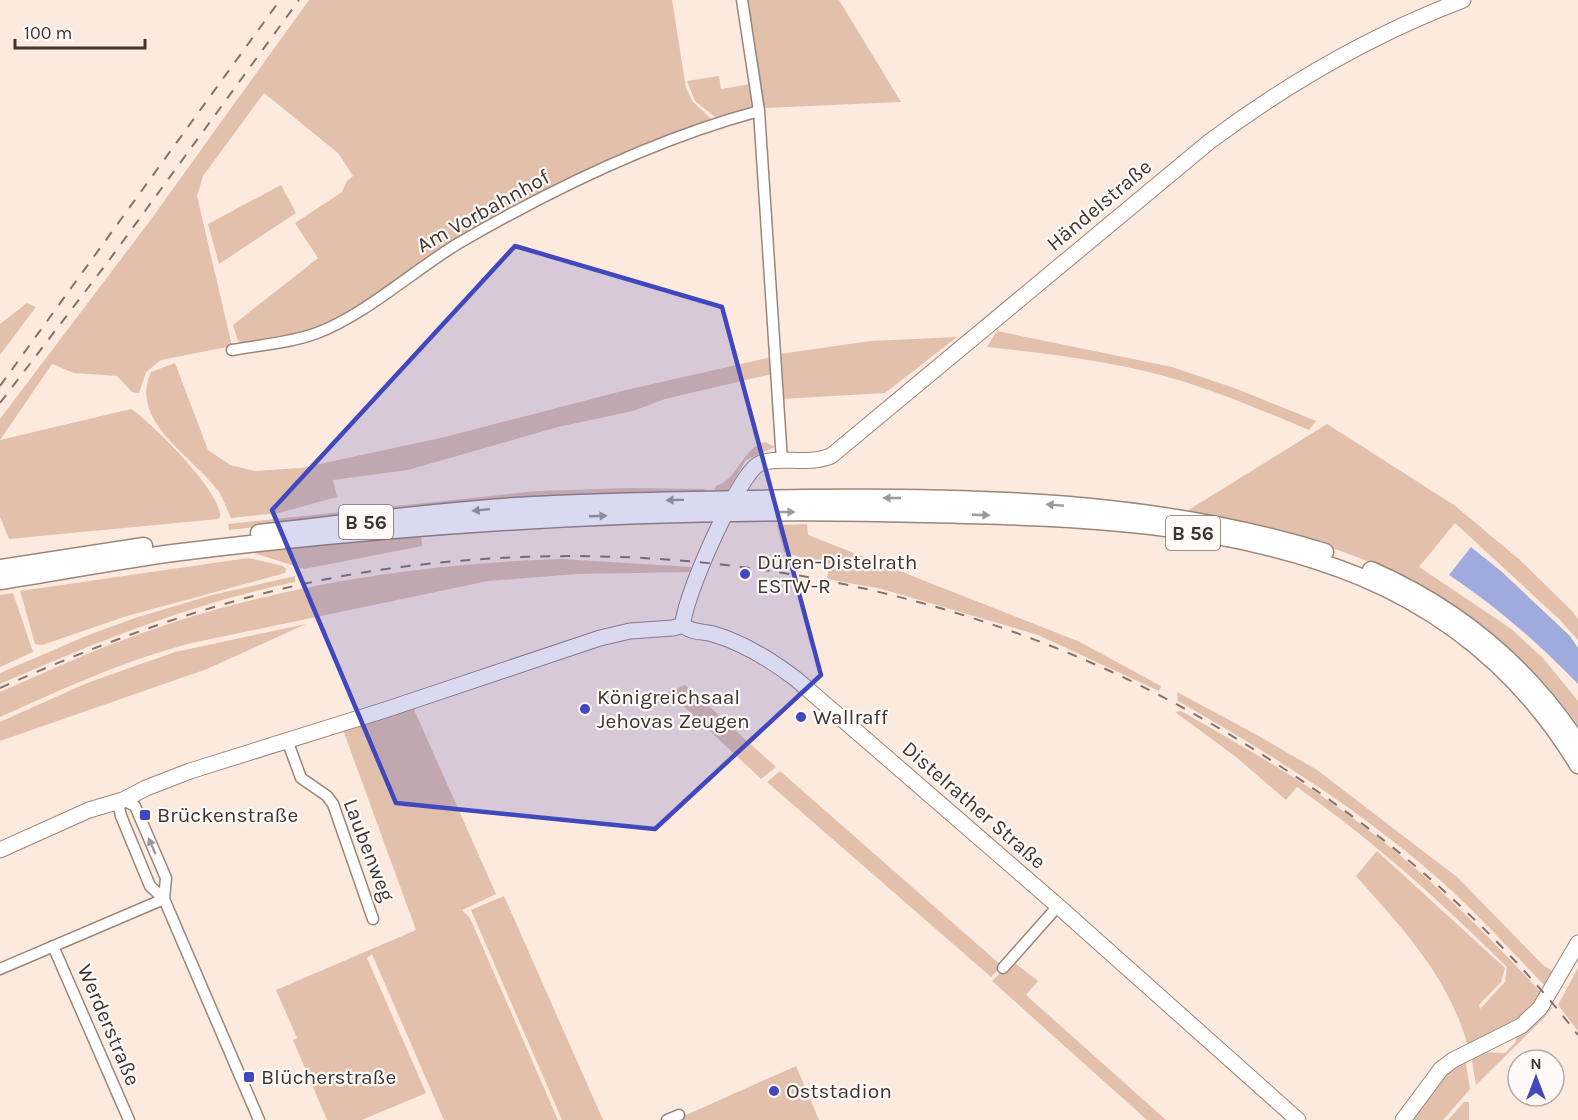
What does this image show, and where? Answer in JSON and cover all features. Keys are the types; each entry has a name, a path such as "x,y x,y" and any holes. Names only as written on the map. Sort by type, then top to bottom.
{"main road":[{"name":"B 56","path":"0,568 170,543 508,507 983,499 1144,514 1204,522 1271,536 1360,566 1438,604 1485,636 1516,664 1550,701 1578,743"},
{"name":"B 56","path":"0,581 172,553 434,527 731,505 1058,519 1201,534 1317,561 1363,578 1419,605 1464,635 1507,673 1545,713 1578,765"}],"street":[{"path":"0,850 98,806 123,800 170,778 385,710 600,638 683,625 683,615 691,590 747,475 757,465 782,461 759,111 742,0"},
{"name":"Händelstraße","path":"782,461 810,462 831,456 841,449 1200,149 1247,114 1293,83 1380,34 1463,0"},
{"name":"Am Vorbahnhof","path":"232,350 298,338 327,328 458,244 538,201 648,150 759,111"},
{"name":"Distelrather Straße","path":"683,625 687,629 733,641 776,664 1058,906 1298,1120"},
{"name":"Laubenweg","path":"287,740 301,778 327,796 333,804 373,919"},
{"path":"123,800 135,806 166,878 164,899"},
{"path":"123,800 119,807 121,816 150,886 164,899 259,1120"},
{"name":"Werderstraße","path":"0,969 164,899"},
{"path":"1003,968 1058,906"},
{"path":"1403,1120 1441,1069 1529,1020 1550,995 1578,943"},
{"name":"Werderstraße","path":"53,946 129,1120"},
{"path":"667,1120 679,1115"}],"highlighted area":[{"path":"515,246 722,307 821,675 655,829 396,803 272,510"}],"shaded area":[{"path":"309,0 672,0 686,88 693,102 717,124 571,181 344,317 314,331 244,344 238,341 233,325 318,258 295,223 342,192 347,181 353,176 338,153 264,93 203,176 197,196 232,346 161,360 146,372 139,393 132,392 117,376 74,373 52,364 0,440 0,419 149,222"},
{"path":"747,0 839,0 901,102 764,108"},
{"path":"719,76 721,89 751,84 752,109 720,121 695,101 687,81"},
{"path":"281,185 296,213 219,264 208,224"},
{"path":"27,303 36,307 0,355 0,324"},
{"path":"997,331 1172,367 1237,389 1316,421 1309,430 1201,387 1136,369 1062,356 987,347"},
{"path":"957,337 885,393 782,399 780,354 870,341"},
{"path":"772,357 772,374 665,399 633,411 558,427 408,470 333,480 337,497 279,513 231,518 219,492 167,438 156,423 149,407 146,390 151,372 175,363 208,450 230,465 255,471 301,468 445,437 626,390"},
{"path":"131,409 154,428 184,459 210,492 218,506 220,517 9,539 0,517 0,440"},
{"path":"1327,424 1454,505 1520,560 1572,611 1578,619 1578,640 1559,619 1455,523 1419,567 1510,628 1543,658 1578,701 1578,725 1537,676 1495,637 1451,604 1405,578 1356,557 1304,539 1187,511"},
{"path":"765,442 775,447 746,460 728,490 713,493 716,486 730,477 750,451"},
{"path":"629,488 704,489 707,492 304,522 229,530 228,524 537,491"},
{"path":"807,524 808,535 1080,642 1161,686 1159,691 1038,635 882,589 827,579 829,566 784,552 777,525"},
{"path":"421,535 422,546 304,569 251,552"},
{"path":"248,558 283,566 286,569 285,573 127,616 42,645 35,644 20,591"},
{"path":"561,559 691,567 690,572 577,574 488,581 192,643 118,667 0,717 0,692 117,642 238,604 291,591 398,572"},
{"path":"295,576 295,582 182,612 72,653 0,684 0,673 91,634 212,595"},
{"path":"13,593 33,652 0,667 0,595"},
{"path":"306,624 207,669 0,741 0,722 87,683 175,652"},
{"path":"685,685 776,767 761,779 675,698 648,709 645,702"},
{"path":"1177,692 1317,770 1457,877 1543,965 1554,972 1547,988 1451,890 1420,863 1320,788 1250,743 1178,701"},
{"path":"412,705 496,894 462,910 470,918 558,1120 444,1120 372,954 367,958 426,1093 362,1120 327,1120 293,1040 297,1038 276,990 416,930 342,727"},
{"path":"1181,711 1282,770 1368,829 1447,897 1544,996 1520,1021 1468,1047 1460,1022 1437,976 1407,935 1356,876 1377,851 1505,968 1501,982 1479,1005 1480,1009 1505,982 1507,967 1431,895 1353,829 1297,787 1286,800 1236,757 1175,712"},
{"path":"780,771 1002,966 991,977 767,782"},
{"path":"504,896 603,1120 562,1120 471,910"},
{"path":"1012,961 1038,981 1026,995 1166,1120 1147,1120 992,981"},
{"path":"1578,968 1578,1031 1558,1005"},
{"path":"1549,1004 1552,1008 1543,1019 1514,1048 1510,1048 1515,1043 1518,1033"},
{"path":"1477,1052 1505,1053 1506,1055 1476,1085 1471,1055"},
{"path":"1465,1057 1470,1089 1443,1120 1407,1120 1438,1078"},
{"name":"Oststadion","path":"796,1066 819,1120 675,1120"},
{"path":"1464,1102 1469,1102 1469,1120 1448,1120"}],"water":[{"path":"1471,547 1502,572 1570,636 1578,648 1578,684 1516,626 1449,575"}],"waterway":[{"path":"750,13 751,19"},
{"path":"757,60 761,85"},
{"path":"762,91 764,107"}],"railway":[{"path":"0,386 280,0"},
{"path":"0,403 110,259 299,0"},
{"path":"0,688 97,647 196,612 297,585 401,567 491,558 582,556 673,560 764,570 854,586 942,609 1028,637 1140,685 1247,745 1360,822 1428,877 1491,936 1578,1035"}],"place":[{"name":"Düren-Distelrath ESTW-R","path":"745,574"},
{"name":"Königreichsaal Jehovas Zeugen","path":"585,709"},
{"name":"Wallraff","path":"801,717"},
{"name":"Brückenstraße","path":"145,815"},
{"name":"Blücherstraße","path":"249,1077"},
{"name":"Oststadion","path":"774,1091"}]}
